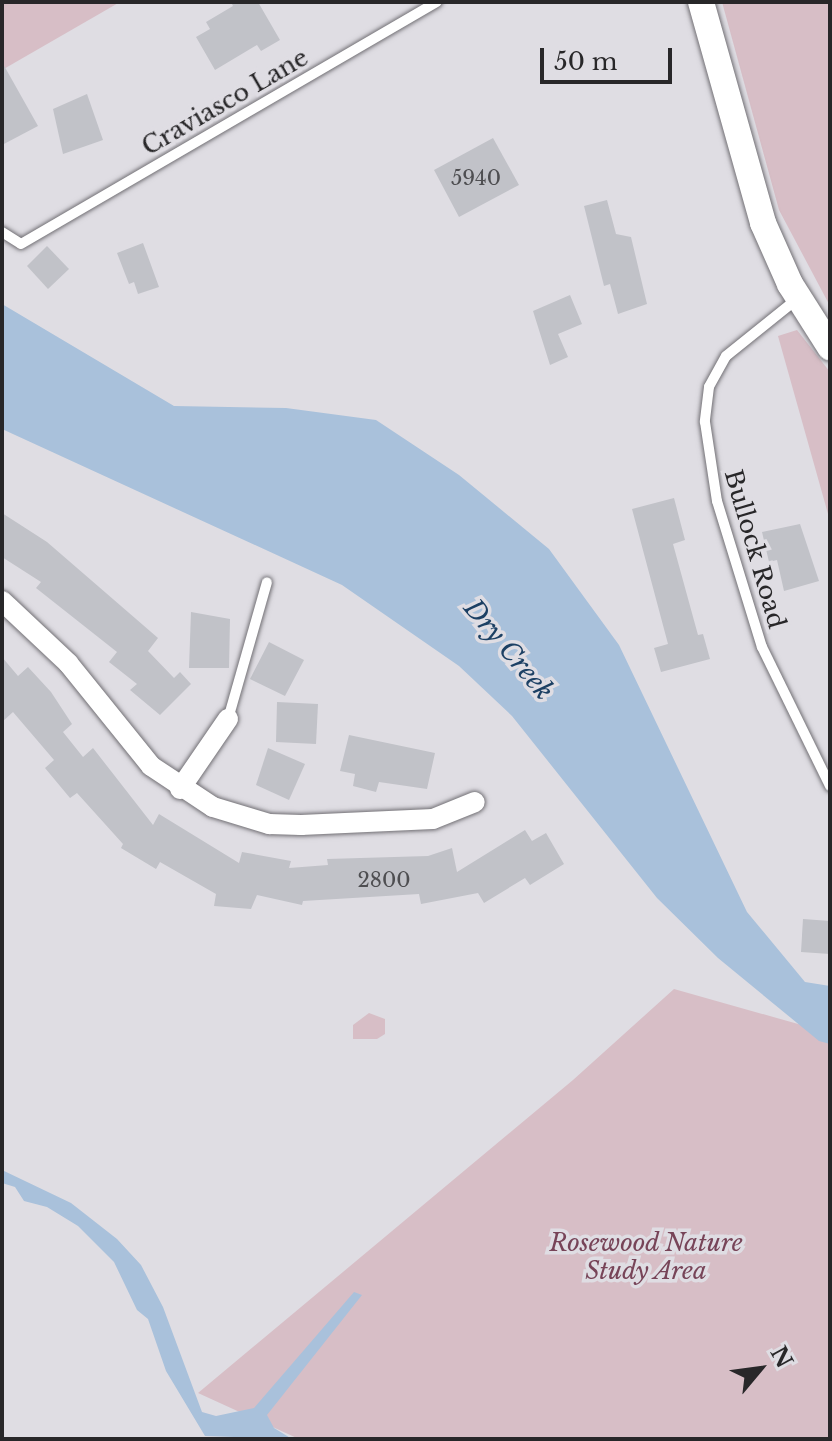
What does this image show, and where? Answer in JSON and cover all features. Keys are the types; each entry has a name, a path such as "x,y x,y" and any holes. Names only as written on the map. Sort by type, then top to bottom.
{"street":[{"path":"701,2 750,185 799,298 830,347"},
{"path":"2,601 68,663 125,739 180,789 213,807 269,824 403,823 454,814 475,802"},
{"path":"180,789 228,719"}],"lane":[{"name":"Craviasco Lane","path":"2,232 21,244 437,2"},
{"name":"Bullock Road","path":"799,298 726,356 709,387 705,422 717,501 762,647 830,786"},
{"path":"228,719 267,582"}],"green space":[{"path":"2,2 120,2 2,70"},
{"path":"722,2 830,2 830,306 779,210"},
{"path":"797,330 830,372 830,521 778,336"},
{"name":"Rosewood Nature Study Area","path":"674,989 830,1033 830,1439 299,1439 198,1393 573,1080"},
{"path":"369,1013 385,1019 385,1034 377,1039 353,1039 353,1025"}],"water":[{"name":"Dry Creek","path":"2,304 174,406 286,408 376,420 459,475 549,549 619,645 747,912 805,982 830,986 830,1044 819,1041 718,958 657,898 512,716 459,666 342,585 2,429"},
{"path":"2,1170 71,1203 117,1239 141,1265 163,1307 202,1412 216,1416 254,1408 354,1292 362,1295 267,1415 274,1428 292,1439 205,1436 166,1371 148,1319 137,1310 114,1262 78,1226 47,1207 24,1201 15,1187 2,1183"}],"building":[{"path":"231,2 258,2 280,40 261,51 257,45 215,70 196,37 210,29 206,22 233,6"},
{"path":"2,62 38,126 2,145"},
{"path":"87,94 103,140 63,154 53,109"},
{"path":"493,138 519,185 459,217 434,170"},
{"path":"607,200 616,234 631,237 647,304 618,314 610,284 604,286 584,206"},
{"path":"143,243 159,287 138,294 134,282 129,284 117,253"},
{"path":"47,246 69,269 48,289 27,266"},
{"path":"570,295 582,324 558,334 568,357 550,365 533,311"},
{"path":"674,498 685,540 673,544 698,635 703,634 710,659 661,672 654,648 668,644 632,509"},
{"path":"2,513 47,542 158,638 148,651 174,678 180,672 191,684 160,715 130,690 137,684 109,662 117,652 36,588 41,582 2,557"},
{"path":"800,524 819,581 784,591 777,560 769,562 762,532"},
{"path":"191,612 230,619 229,668 189,668"},
{"path":"269,642 304,660 285,696 250,679"},
{"path":"2,657 18,676 28,667 51,692 72,724 63,732 83,757 93,748 153,825 159,814 239,863 242,852 291,861 289,868 328,865 327,859 428,856 452,848 457,872 525,830 532,841 546,833 564,864 530,885 525,878 484,903 478,893 421,904 419,894 303,901 302,905 257,895 251,909 214,906 216,894 160,862 156,869 121,848 123,844 77,793 70,798 45,768 54,760 13,712 2,722"},
{"path":"277,702 318,704 316,744 276,742"},
{"path":"349,735 435,753 427,789 379,782 376,792 353,786 355,774 340,771"},
{"path":"268,748 305,764 289,800 256,785"},
{"path":"803,919 830,921 830,954 801,952"}]}
